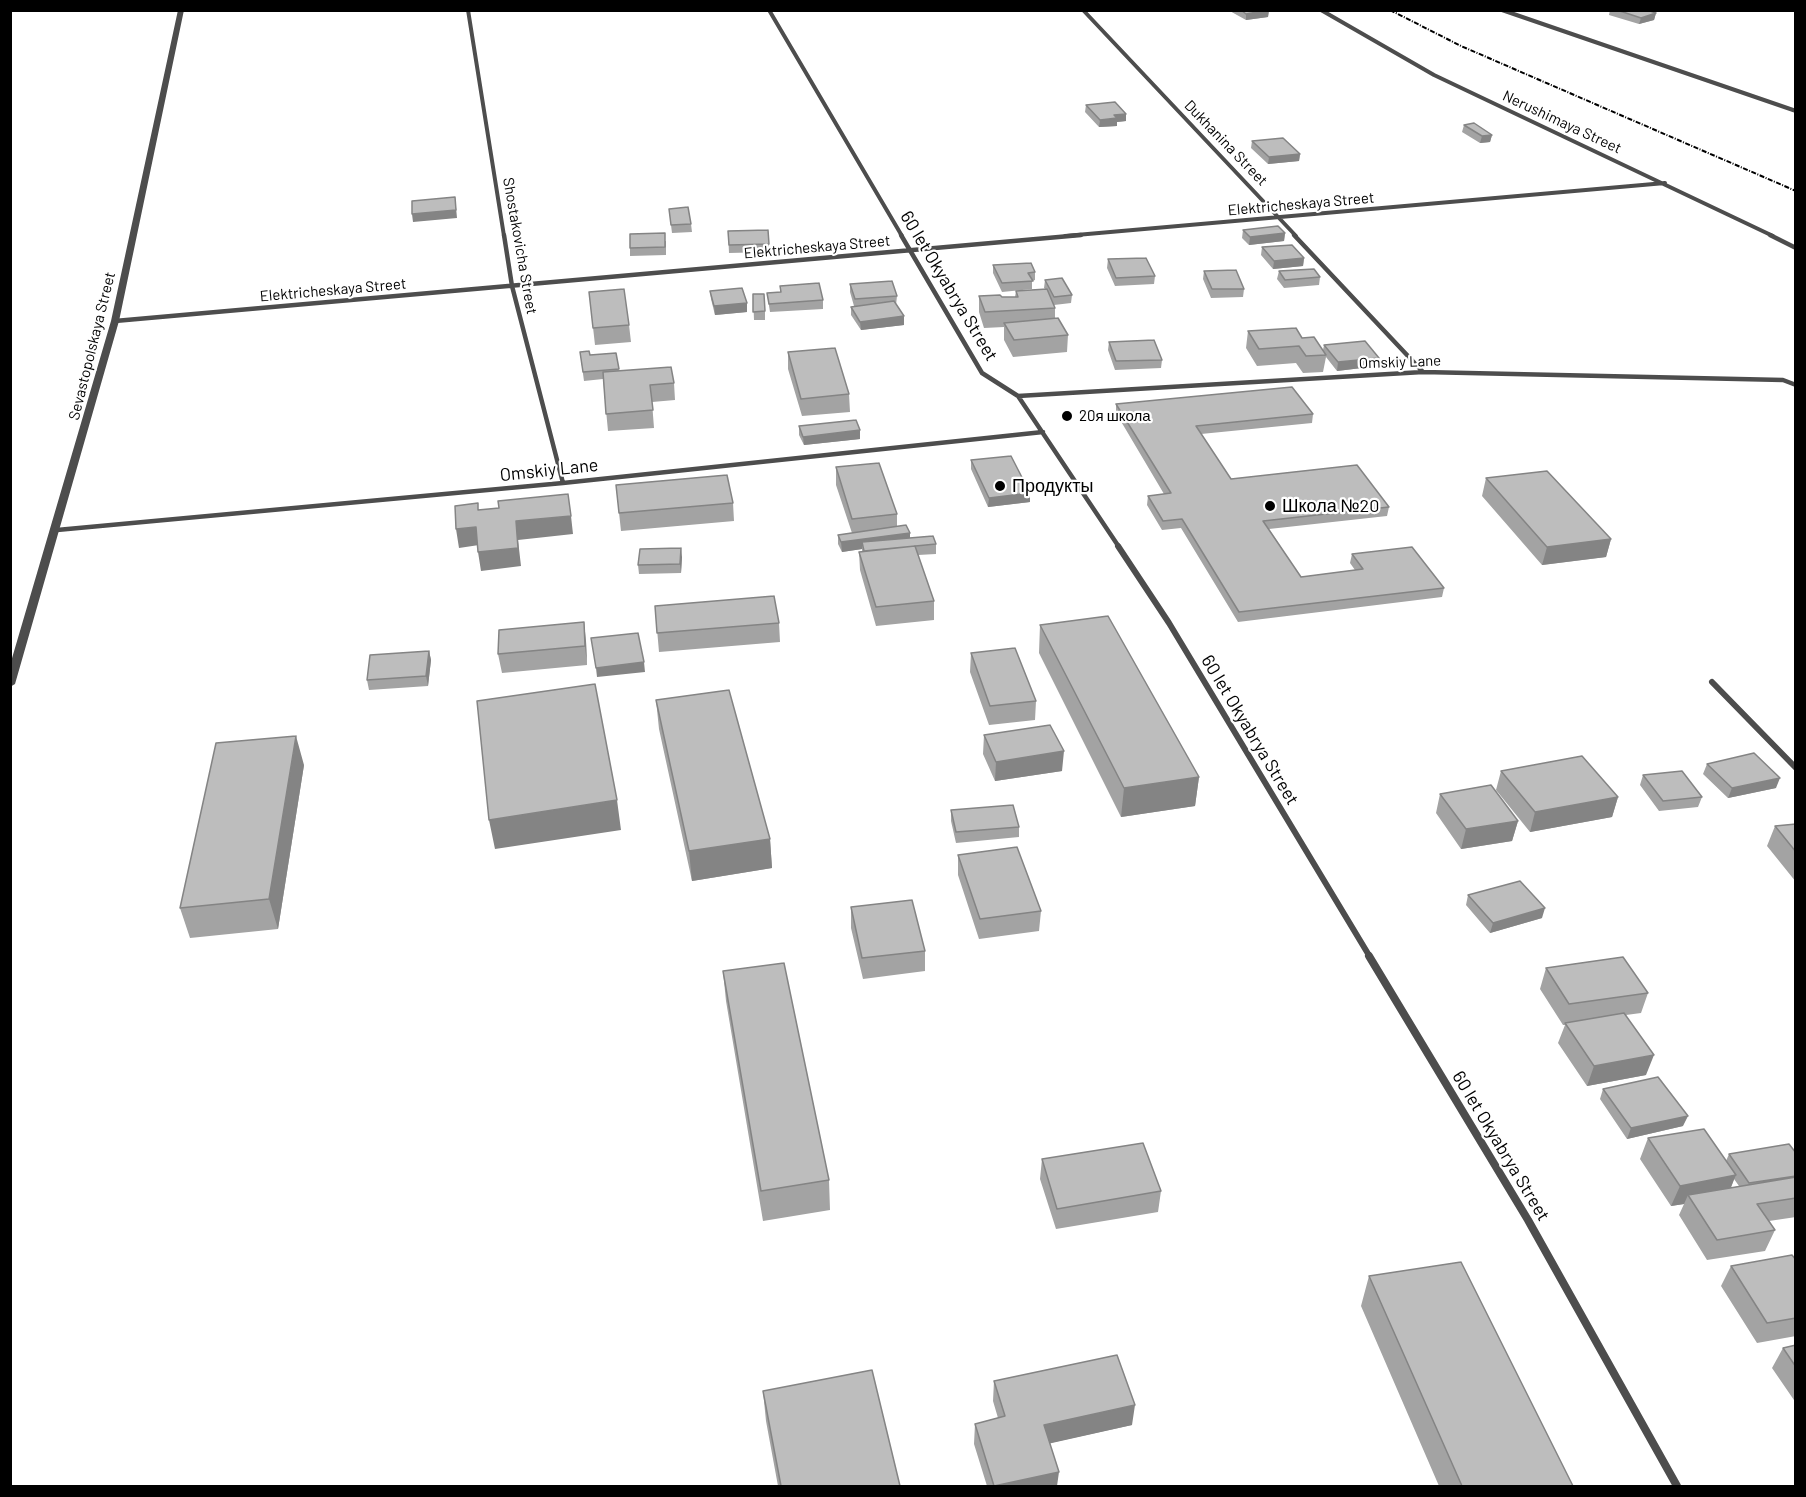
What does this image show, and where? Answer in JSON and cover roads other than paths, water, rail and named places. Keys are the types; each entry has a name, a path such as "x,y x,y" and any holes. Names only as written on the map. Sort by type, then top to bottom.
{"street":[{"name":"Sevastopolskaya Street","path":"10,684 57,530 115,321 181,10"},
{"name":"Shostakovicha Street","path":"468,10 512,286 563,483"},
{"name":"60 let Okyabrya Street","path":"770,10 982,373 1018,396 1169,623 1497,1169 1677,1486"},
{"name":"Dukhanina Street","path":"1083,10 1281,218 1423,372"},
{"name":"Nerushimaya Street","path":"1321,10 1434,75 1665,183 1796,248"},
{"path":"1502,10 1796,111"},
{"name":"Elektricheskaya Street","path":"115,321 1665,183"},
{"name":"Omskiy Lane","path":"1018,396 1423,372 1783,380 1796,385"},
{"name":"Omskiy Lane","path":"57,530 563,483 1043,432"},
{"path":"1712,682 1796,768"}],"railway":[{"path":"1390,10 1461,46 1796,191"}],"place":[{"name":"20я школа","path":"1067,416"},
{"name":"Продукты","path":"1000,486"},
{"name":"Школа №20","path":"1270,506"}]}
